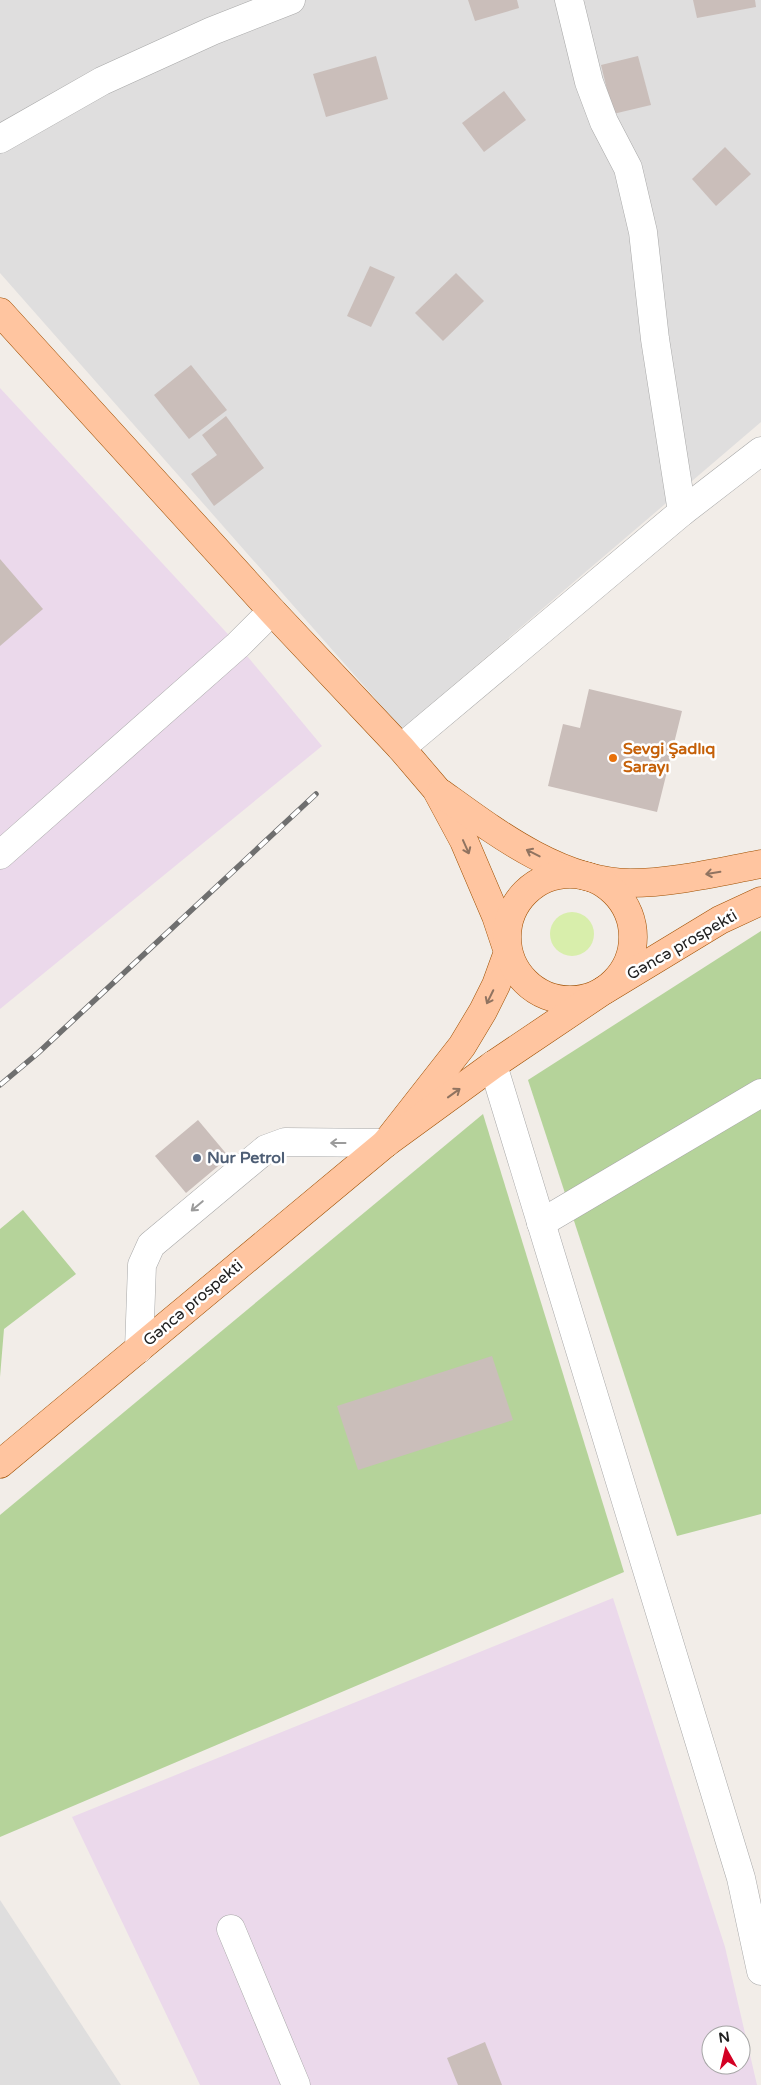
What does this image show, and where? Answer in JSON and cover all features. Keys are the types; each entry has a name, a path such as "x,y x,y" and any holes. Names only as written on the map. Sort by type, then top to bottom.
{"main road":[{"path":"0,312 272,611 401,748 436,789 464,841 496,916 516,970 529,986 545,996 565,1001 585,999 603,991"},
{"path":"386,1143 493,1065 603,991 618,978 629,962 633,942 632,923 624,904 611,889 594,879 549,862 513,843 436,789"},
{"path":"386,1143 462,1046 487,1002 508,952 506,932 511,913 522,896 536,883 555,876 575,874 594,879 628,883 658,882 761,864"},
{"name":"Gəncə prospekti","path":"603,991 720,920 761,901"},
{"name":"Gəncə prospekti","path":"0,1464 386,1143"}],"street":[{"path":"0,139 102,81 212,31 291,0"},
{"path":"569,0 589,82 604,122 628,168 643,232 655,339 682,512"},
{"path":"401,748 682,512 761,451"},
{"path":"0,855 231,652 272,611"},
{"path":"493,1065 741,1878 761,1971"},
{"path":"541,1223 761,1093"},
{"path":"139,1349 142,1265 151,1245 266,1149 285,1142 386,1143"},
{"path":"231,1929 296,2085"}],"shaded area":[{"path":"0,0 761,0 761,422 402,729 0,273"},
{"path":"0,388 238,645 322,746 0,1009"},
{"path":"613,1598 725,1947 743,2025 701,2025 701,2075 751,2075 751,2059 757,2085 200,2085 72,1817"},
{"path":"0,1900 121,2085 0,2085"}],"green space":[{"path":"576,912 588,918 593,925 593,943 588,950 581,955 568,956 560,953 553,946 550,930 553,922 560,915"},
{"path":"761,931 761,1514 677,1536 528,1080"},
{"path":"483,1114 624,1572 0,1837 0,1515"},
{"path":"23,1210 76,1274 4,1329 0,1377 0,1229"}],"building":[{"path":"468,0 517,0 519,8 475,21"},
{"path":"693,0 755,0 756,7 697,18"},
{"path":"376,56 388,99 326,117 313,74"},
{"path":"638,56 651,105 613,114 601,65"},
{"path":"504,91 526,120 484,152 462,123"},
{"path":"725,147 751,174 716,206 692,179"},
{"path":"370,266 395,277 371,327 347,316"},
{"path":"456,273 484,301 443,341 415,313"},
{"path":"191,365 227,410 189,439 154,395"},
{"path":"226,416 264,468 214,506 191,474 217,455 202,435"},
{"path":"0,559 43,609 0,646"},
{"path":"589,689 682,711 657,812 548,786 563,724 580,728"},
{"path":"198,1120 229,1157 186,1193 155,1156"},
{"path":"492,1356 513,1420 358,1470 337,1406"},
{"path":"485,2042 502,2085 458,2085 447,2058"}],"railway":[{"path":"0,1085 38,1053 316,794"}],"place":[{"name":"Sevgi Şadlıq Sarayı","path":"613,758"},
{"name":"Nur Petrol","path":"197,1158"}]}
